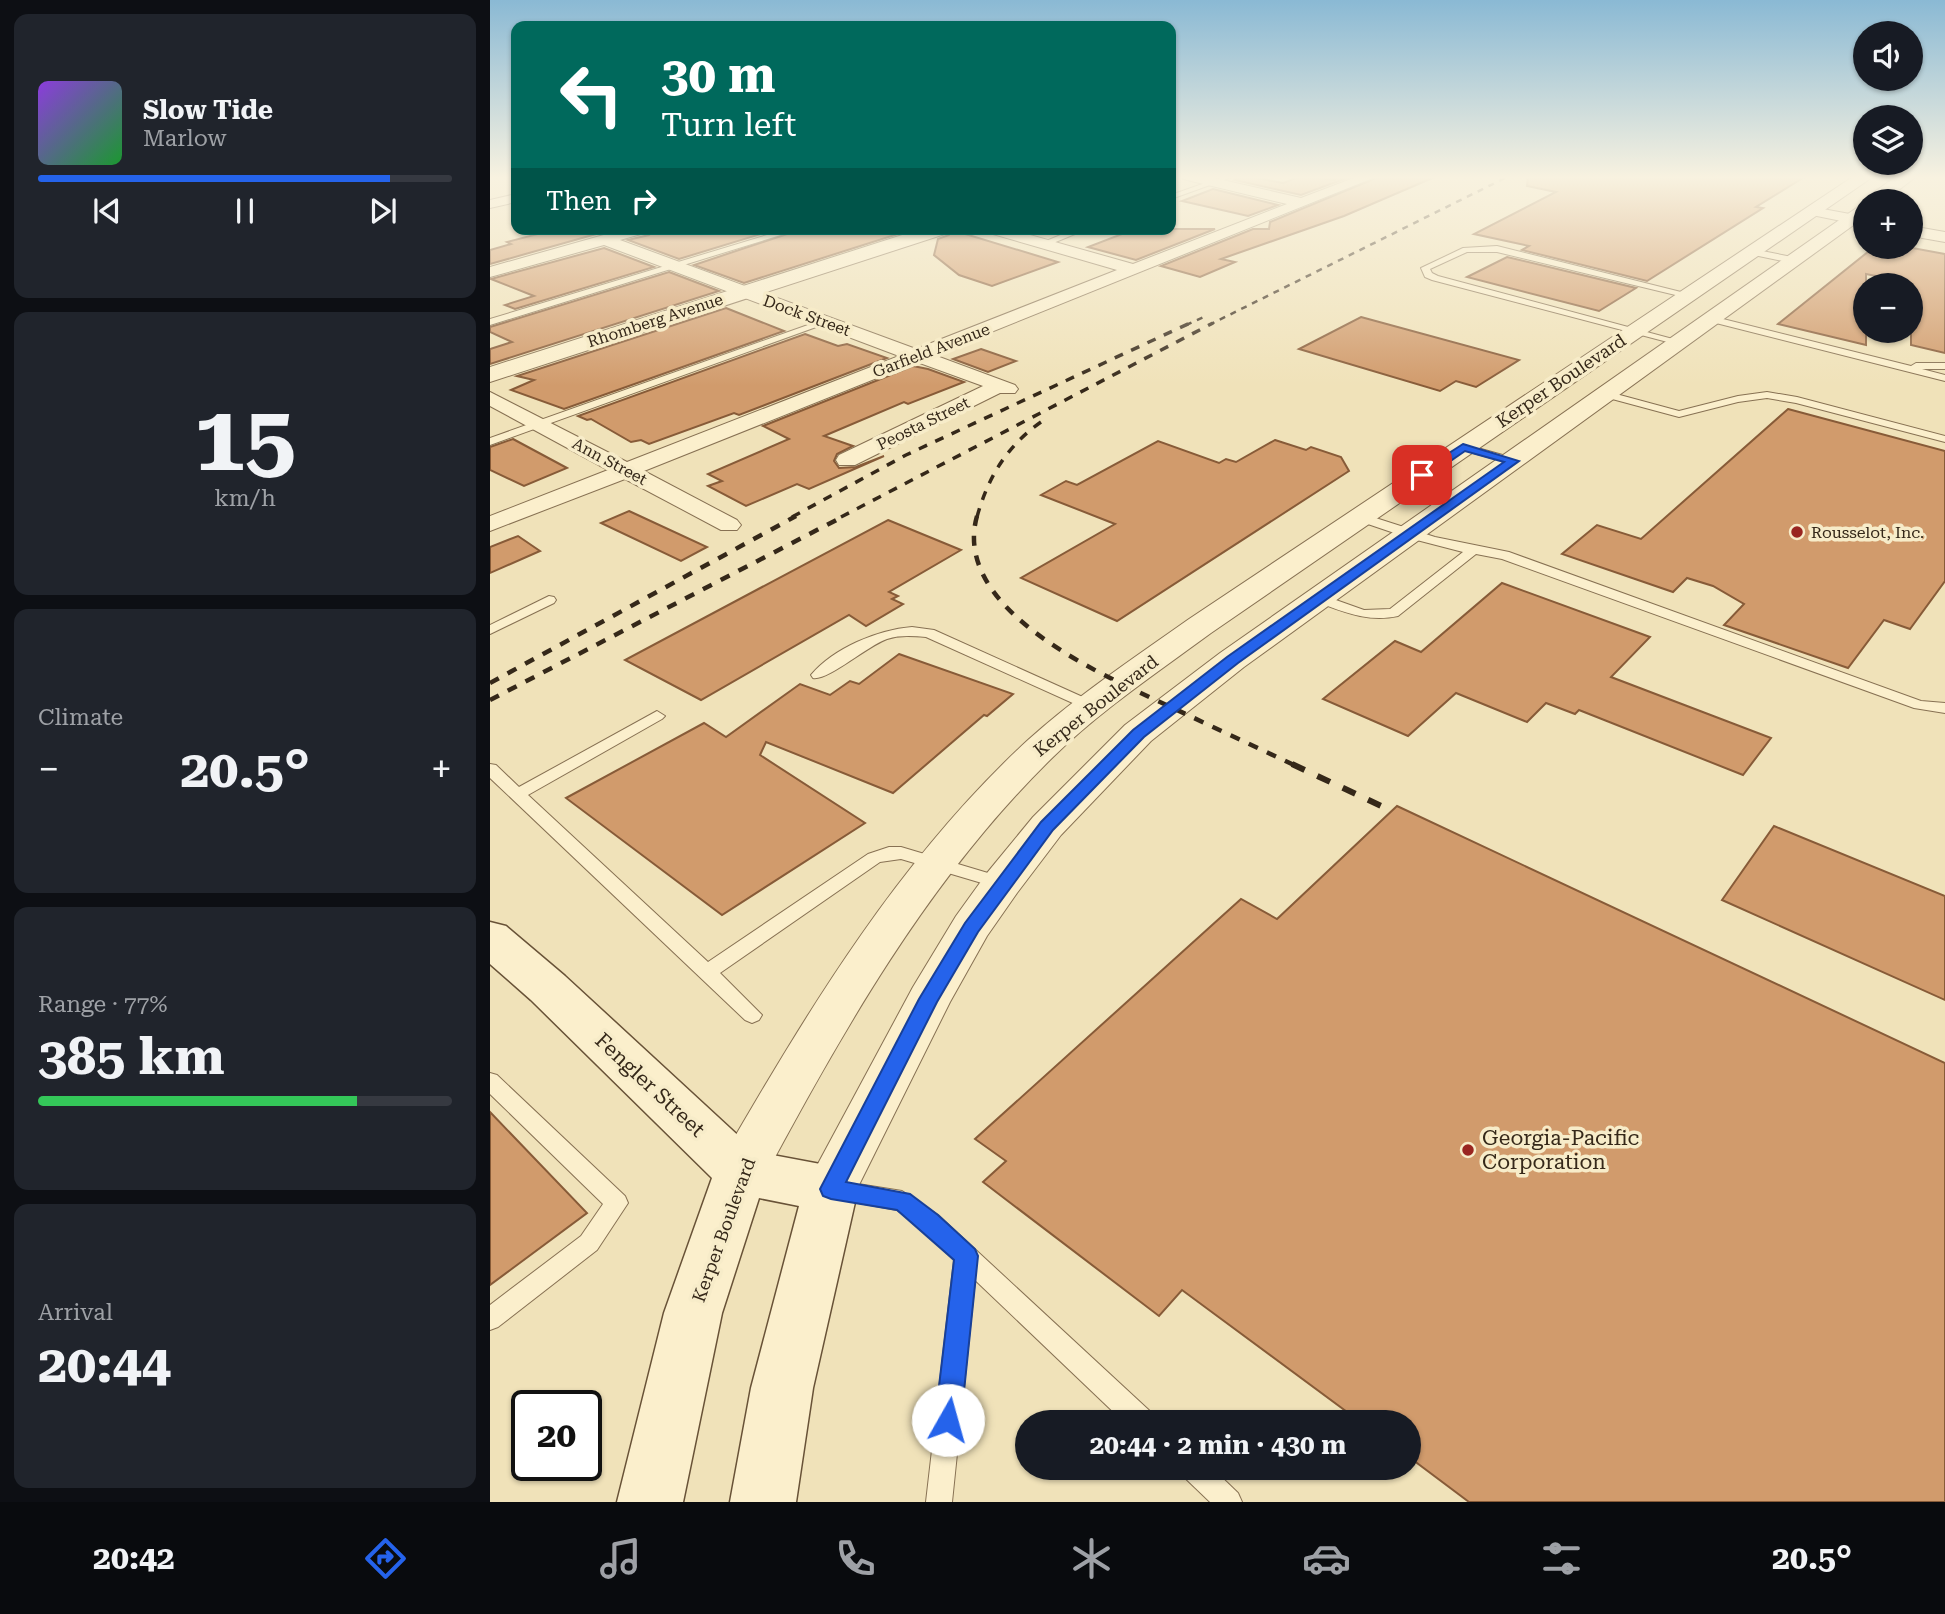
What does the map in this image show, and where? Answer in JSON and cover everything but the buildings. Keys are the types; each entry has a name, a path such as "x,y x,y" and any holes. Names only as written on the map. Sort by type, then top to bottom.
{"main road":[{"name":"Fengler Street","path":"490,938 548,988 741,1172"},
{"path":"741,1172 831,1189"},
{"name":"Kerper Boulevard","path":"650,1502 693,1313 741,1172"},
{"name":"Kerper Boulevard","path":"763,1502 782,1388 831,1189"}],"street":[{"path":"490,272 584,246"},
{"name":"Dock Street","path":"621,246 1004,387"},
{"name":"Rhomberg Avenue","path":"490,374 887,246"},
{"path":"1050,246 1134,270"},
{"name":"Garfield Avenue","path":"490,524 1194,246"},
{"name":"Kerper Boulevard","path":"741,1172 847,986 936,863 1003,785 1041,748 1091,706 1200,626 1761,246"},
{"name":"Kerper Boulevard","path":"831,1189 929,999 971,928 1047,826 1138,733 1232,660 1813,246"},
{"name":"Peosta Street","path":"847,460 1004,387"},
{"name":"Ann Street","path":"490,398 729,525"}],"lane":[{"path":"490,322 741,246"},
{"path":"1679,342 1435,278 1428,275 1425,268 1466,250 1497,249 1688,295"},
{"path":"1752,252 1792,260"},
{"path":"1710,319 1945,378"},
{"path":"490,442 825,322"},
{"path":"1912,370 1925,364 1945,366"},
{"path":"1605,394 1679,414 1738,398 1767,395 1797,400 1945,439"},
{"path":"1463,447 1513,461"},
{"path":"1360,517 1408,535 1472,551 1504,555 1919,705 1945,708"},
{"path":"1320,598 1363,614 1393,613 1472,551"},
{"path":"490,630 549,600"},
{"path":"818,675 869,640 891,632 909,630 929,633 1091,706"},
{"path":"519,793 657,716"},
{"path":"490,769 519,793 752,1016"},
{"path":"708,972 874,858 889,853 901,853 1003,883"},
{"path":"490,1082 617,1203 589,1243 490,1319"},
{"path":"831,1189 902,1201 930,1222 1130,1410"},
{"path":"939,1502 966,1256"},
{"path":"1206,1480 1229,1502"}],"railway":[{"path":"1212,323 1368,246"},
{"path":"1186,325 1206,316"},
{"path":"792,517 906,455 1190,323"},
{"path":"841,517 1212,323"},
{"path":"977,517 1000,464 1018,441 1041,422"},
{"path":"490,683 796,516"},
{"path":"490,700 844,516"},
{"path":"977,516 975,551 987,582 1010,611 1041,637 1112,679 1296,766"},
{"path":"1292,764 1392,811"}],"place":[{"name":"Rousselot, Inc.","path":"1797,532"},
{"name":"Georgia-Pacific Corporation","path":"1468,1150"}],"route":[{"path":"948,1420 966,1256 930,1222 902,1201 831,1189 929,999 971,928 1047,826 1138,733 1232,660 1513,461 1463,447 1422,475"}]}
